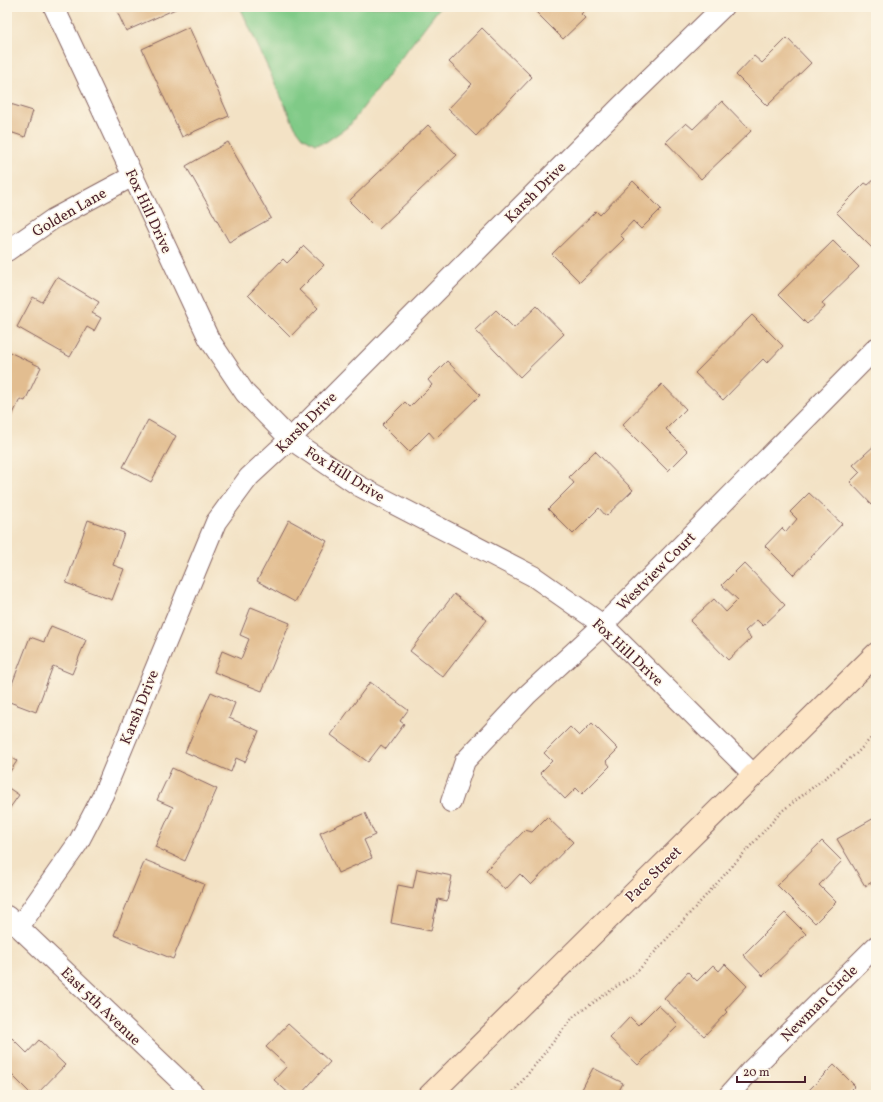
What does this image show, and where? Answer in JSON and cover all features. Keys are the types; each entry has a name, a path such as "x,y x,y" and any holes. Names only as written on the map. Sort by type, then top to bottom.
{"main road":[{"name":"Pace Street","path":"430,1095 876,654"}],"street":[{"name":"Fox Hill Drive","path":"54,7 209,339 245,392 290,439 359,486 533,576 602,624 754,775"},
{"name":"Karsh Drive","path":"13,922 78,843 103,795 216,522 249,477 290,439 621,106 723,7"},
{"name":"Golden Lane","path":"7,251 53,218 133,176"},
{"name":"Westview Court","path":"451,802 465,761 527,695 602,624 876,348"},
{"name":"East 5th Avenue","path":"13,922 195,1095"},
{"name":"Newman Circle","path":"729,1095 751,1070 876,946"}],"path":[{"path":"511,1095 574,1016 636,973 782,811 856,754 876,733"}],"green space":[{"path":"240,7 440,7 349,126 326,142 315,144 303,137 294,125"}],"building":[{"path":"115,7 180,7 126,31"},
{"path":"531,7 588,7 581,14 585,18 563,39"},
{"path":"189,27 229,116 182,137 142,49"},
{"path":"482,28 532,77 476,136 448,109 472,84 449,62"},
{"path":"787,38 811,63 767,106 736,75 754,56 762,63"},
{"path":"722,101 751,131 701,179 666,142 686,123 693,129"},
{"path":"7,103 33,111 25,137 7,131"},
{"path":"428,125 457,155 378,230 349,201"},
{"path":"228,142 271,218 229,242 186,166"},
{"path":"876,178 876,252 836,212 865,183 868,185"},
{"path":"633,181 661,209 641,229 633,221 620,235 624,239 580,282 552,254 596,211 600,215"},
{"path":"833,241 859,267 822,303 825,307 807,324 778,295"},
{"path":"304,246 324,265 299,290 318,308 290,337 248,295 283,259 287,263"},
{"path":"57,277 99,302 92,313 101,318 94,331 87,327 70,357 17,327 33,297 42,302"},
{"path":"537,306 564,334 520,377 475,330 496,310 514,328"},
{"path":"752,315 783,346 767,363 763,359 723,400 695,373"},
{"path":"7,351 41,367 25,401 20,399 7,427"},
{"path":"447,361 480,395 435,439 429,432 409,452 382,425 405,402 410,407 432,385 428,380"},
{"path":"662,384 686,409 666,429 688,451 668,471 622,425"},
{"path":"148,420 176,436 151,482 123,467"},
{"path":"876,444 876,502 872,505 850,482 860,472 853,465"},
{"path":"595,451 633,490 606,516 599,508 573,534 548,509 574,483 569,477"},
{"path":"809,493 842,524 794,575 765,546 782,528 786,532 797,519 790,512"},
{"path":"88,520 124,533 113,565 124,569 112,600 66,583"},
{"path":"289,520 327,541 295,602 257,581"},
{"path":"744,563 785,605 763,626 757,620 745,631 751,638 728,660 690,621 714,599 726,612 738,600 722,585"},
{"path":"454,594 487,620 443,677 410,651"},
{"path":"251,607 290,623 262,691 214,672 222,651 241,659 249,639 240,635"},
{"path":"51,626 86,640 72,674 53,666 36,712 7,701 7,697 30,637 44,642"},
{"path":"370,682 408,710 400,721 404,724 386,749 381,745 368,762 331,735"},
{"path":"211,692 235,703 229,718 259,731 245,762 236,758 231,772 185,752"},
{"path":"592,723 618,749 606,761 610,766 582,794 576,788 565,799 540,773 552,761 544,753 570,727 579,736"},
{"path":"7,754 17,761 7,776"},
{"path":"172,768 217,789 185,861 155,847 173,807 157,800"},
{"path":"7,787 19,795 7,812"},
{"path":"365,813 375,835 364,840 372,858 338,873 320,833"},
{"path":"547,817 573,842 531,885 520,874 505,890 486,870 525,830 532,832"},
{"path":"876,817 876,880 865,886 837,839"},
{"path":"822,841 842,861 819,885 836,902 815,923 777,885"},
{"path":"145,860 204,884 173,959 114,935"},
{"path":"417,869 452,876 447,901 438,899 431,931 391,923 398,885 413,888"},
{"path":"785,913 806,934 763,976 743,955"},
{"path":"725,964 747,986 725,1010 727,1012 704,1036 664,998 688,972 697,981 713,965 719,971"},
{"path":"658,1005 679,1025 638,1065 610,1038 630,1017 638,1025"},
{"path":"288,1024 330,1062 300,1095 291,1095 274,1080 287,1066 266,1047"},
{"path":"12,1038 27,1053 39,1040 65,1065 36,1095 32,1095 7,1070 7,1043"},
{"path":"834,1065 855,1086 846,1095 804,1095"},
{"path":"593,1068 623,1083 617,1095 579,1095"}]}
